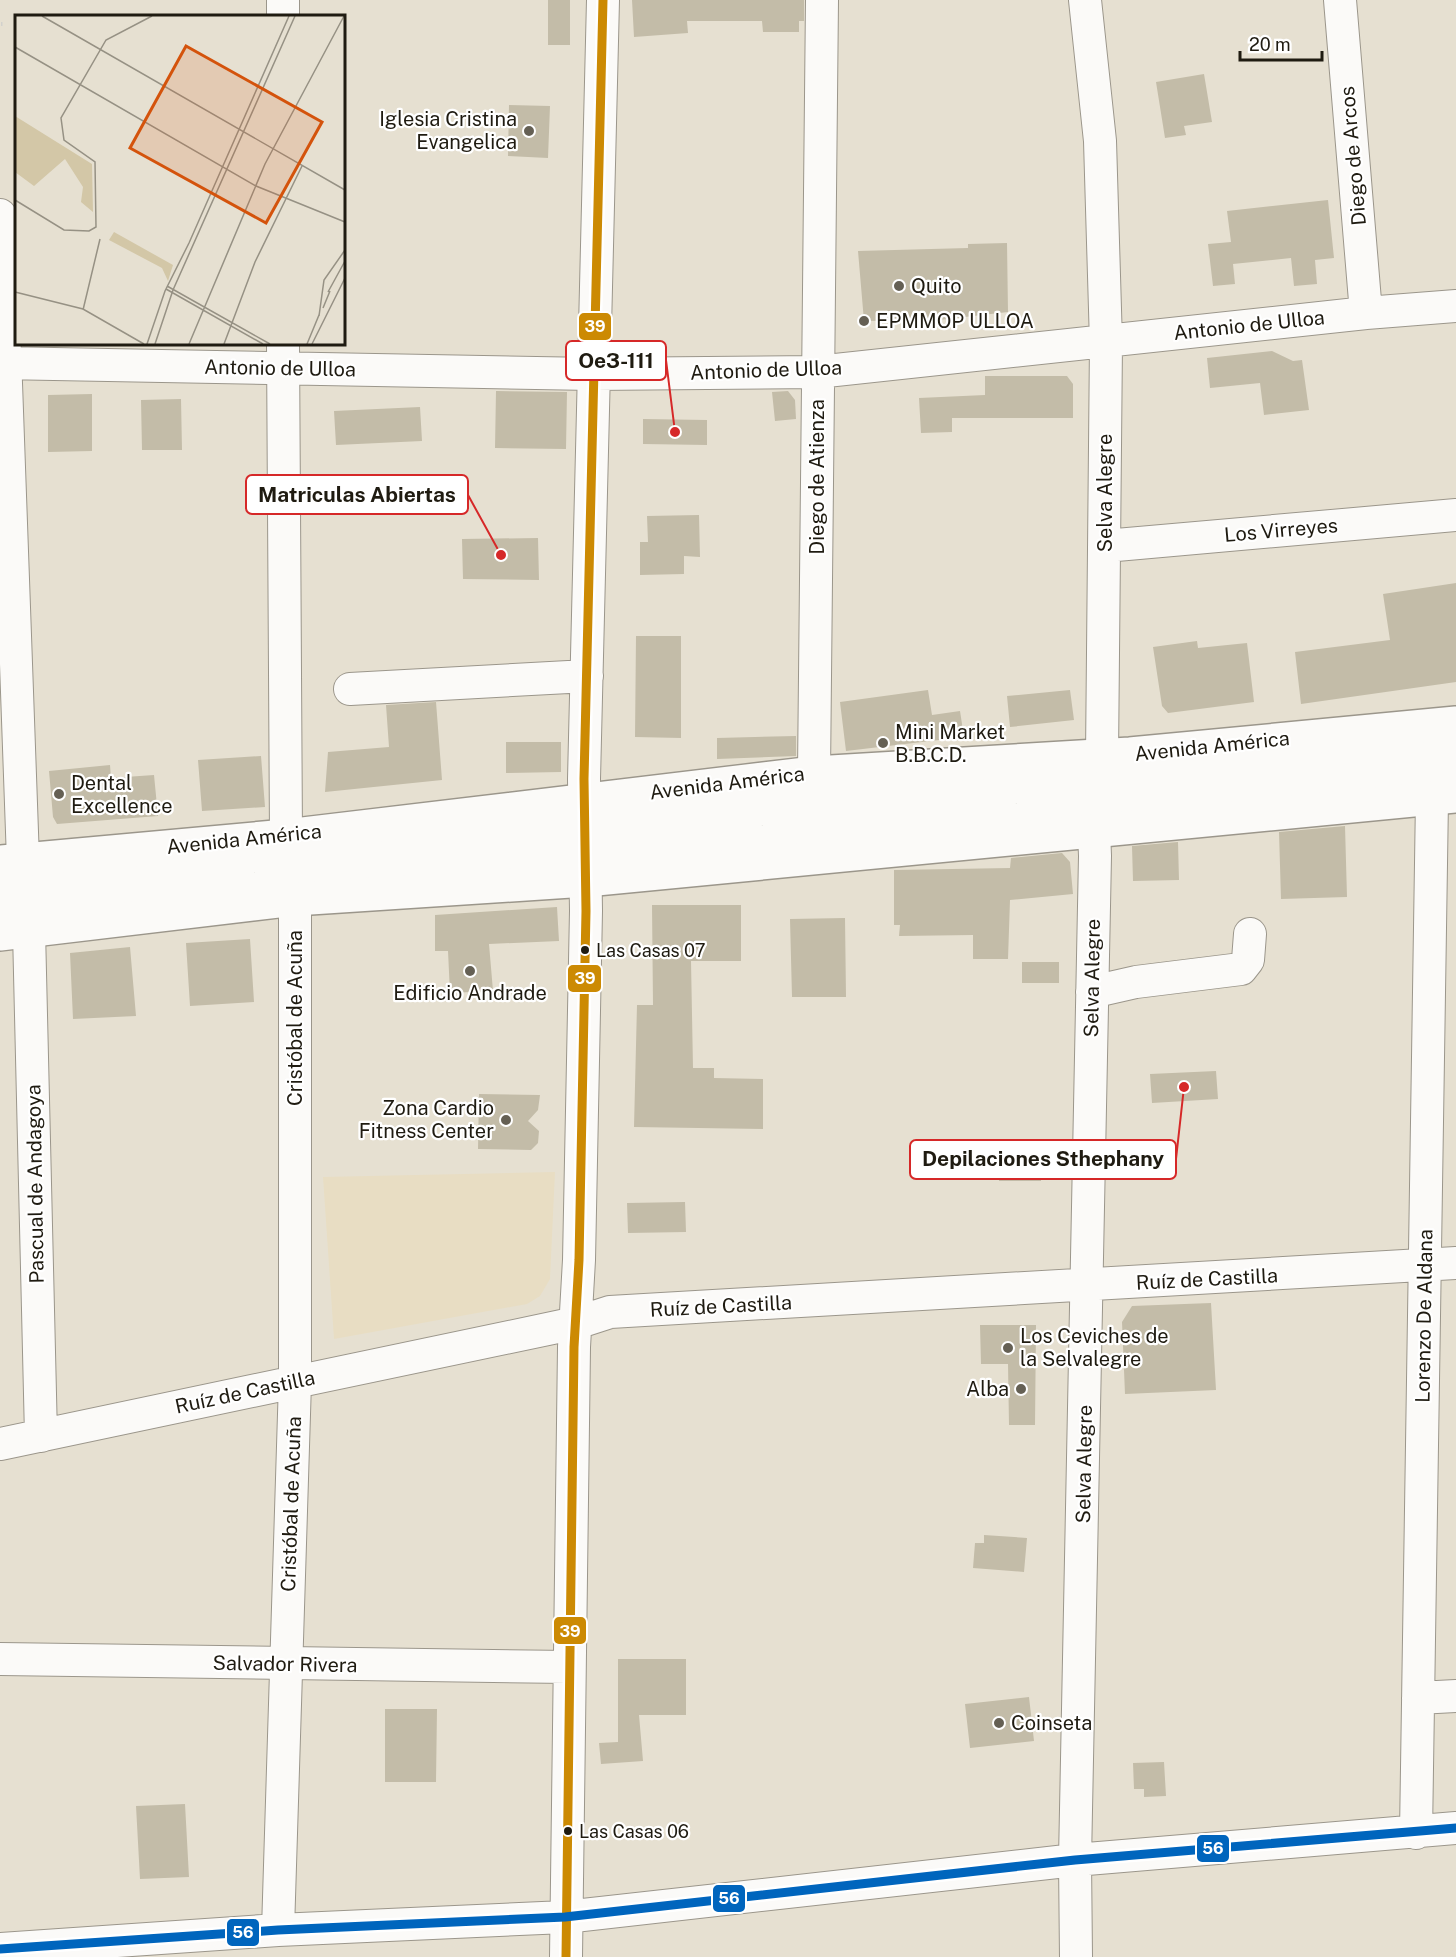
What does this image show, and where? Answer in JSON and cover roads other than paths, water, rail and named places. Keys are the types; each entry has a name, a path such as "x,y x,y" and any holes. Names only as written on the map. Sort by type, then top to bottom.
{"main road":[{"name":"Avenida América","path":"8,868 286,836 585,839 1098,794 1456,723"},
{"name":"Avenida América","path":"15,933 295,899 585,839 813,773 1098,794 1444,797"}],"street":[{"path":"566,1957 592,374 603,0"},
{"name":"Diego de Atienza","path":"813,773 822,0"},
{"name":"Selva Alegre","path":"1076,1957 1075,1860 1095,856 1105,546 1106,343 1100,141 1085,0"},
{"name":"Diego de Arcos","path":"1340,0 1366,313"},
{"path":"0,215 8,868 585,839 1098,794 1456,776"},
{"name":"Antonio de Ulloa","path":"2,363 283,356 592,374 817,372 1106,343 1366,313 1456,306"},
{"path":"283,356 286,836"},
{"name":"Los Virreyes","path":"1105,546 1456,514"},
{"path":"350,689 587,676"},
{"path":"1098,794 1456,746"},
{"name":"Lorenzo De Aldana","path":"1416,1833 1424,1266 1444,797"},
{"path":"0,913 585,839"},
{"name":"Cristóbal de Acuña","path":"278,1930 295,1382 295,899"},
{"name":"Pascual de Andagoya","path":"15,933 41,1436"},
{"path":"1092,992 1129,983 1240,969 1248,960 1250,934"},
{"name":"Ruíz de Castilla","path":"0,1444 576,1323 610,1312 1456,1263"},
{"name":"Salvador Rivera","path":"0,1659 286,1665 569,1667"},
{"path":"1418,1698 1456,1696"},
{"path":"0,1949 278,1930 565,1917 1075,1860 1456,1828"}],"place":[{"name":"Iglesia Cristina Evangelica","path":"529,131"},
{"name":"Quito","path":"899,286"},
{"name":"EPMMOP ULLOA","path":"864,321"},
{"name":"Oe3-111","path":"675,432"},
{"name":"Matriculas Abiertas","path":"501,555"},
{"name":"Mini Market B.B.C.D.","path":"883,743"},
{"name":"Dental Excellence","path":"59,794"},
{"name":"Las Casas 07","path":"585,950"},
{"name":"Edificio Andrade","path":"470,971"},
{"name":"Depilaciones Sthephany","path":"1184,1087"},
{"name":"Zona Cardio Fitness Center","path":"506,1120"},
{"name":"Los Ceviches de la Selvalegre","path":"1008,1348"},
{"name":"Alba","path":"1021,1389"},
{"name":"Coinseta","path":"999,1723"},
{"name":"Las Casas 06","path":"568,1831"}]}
